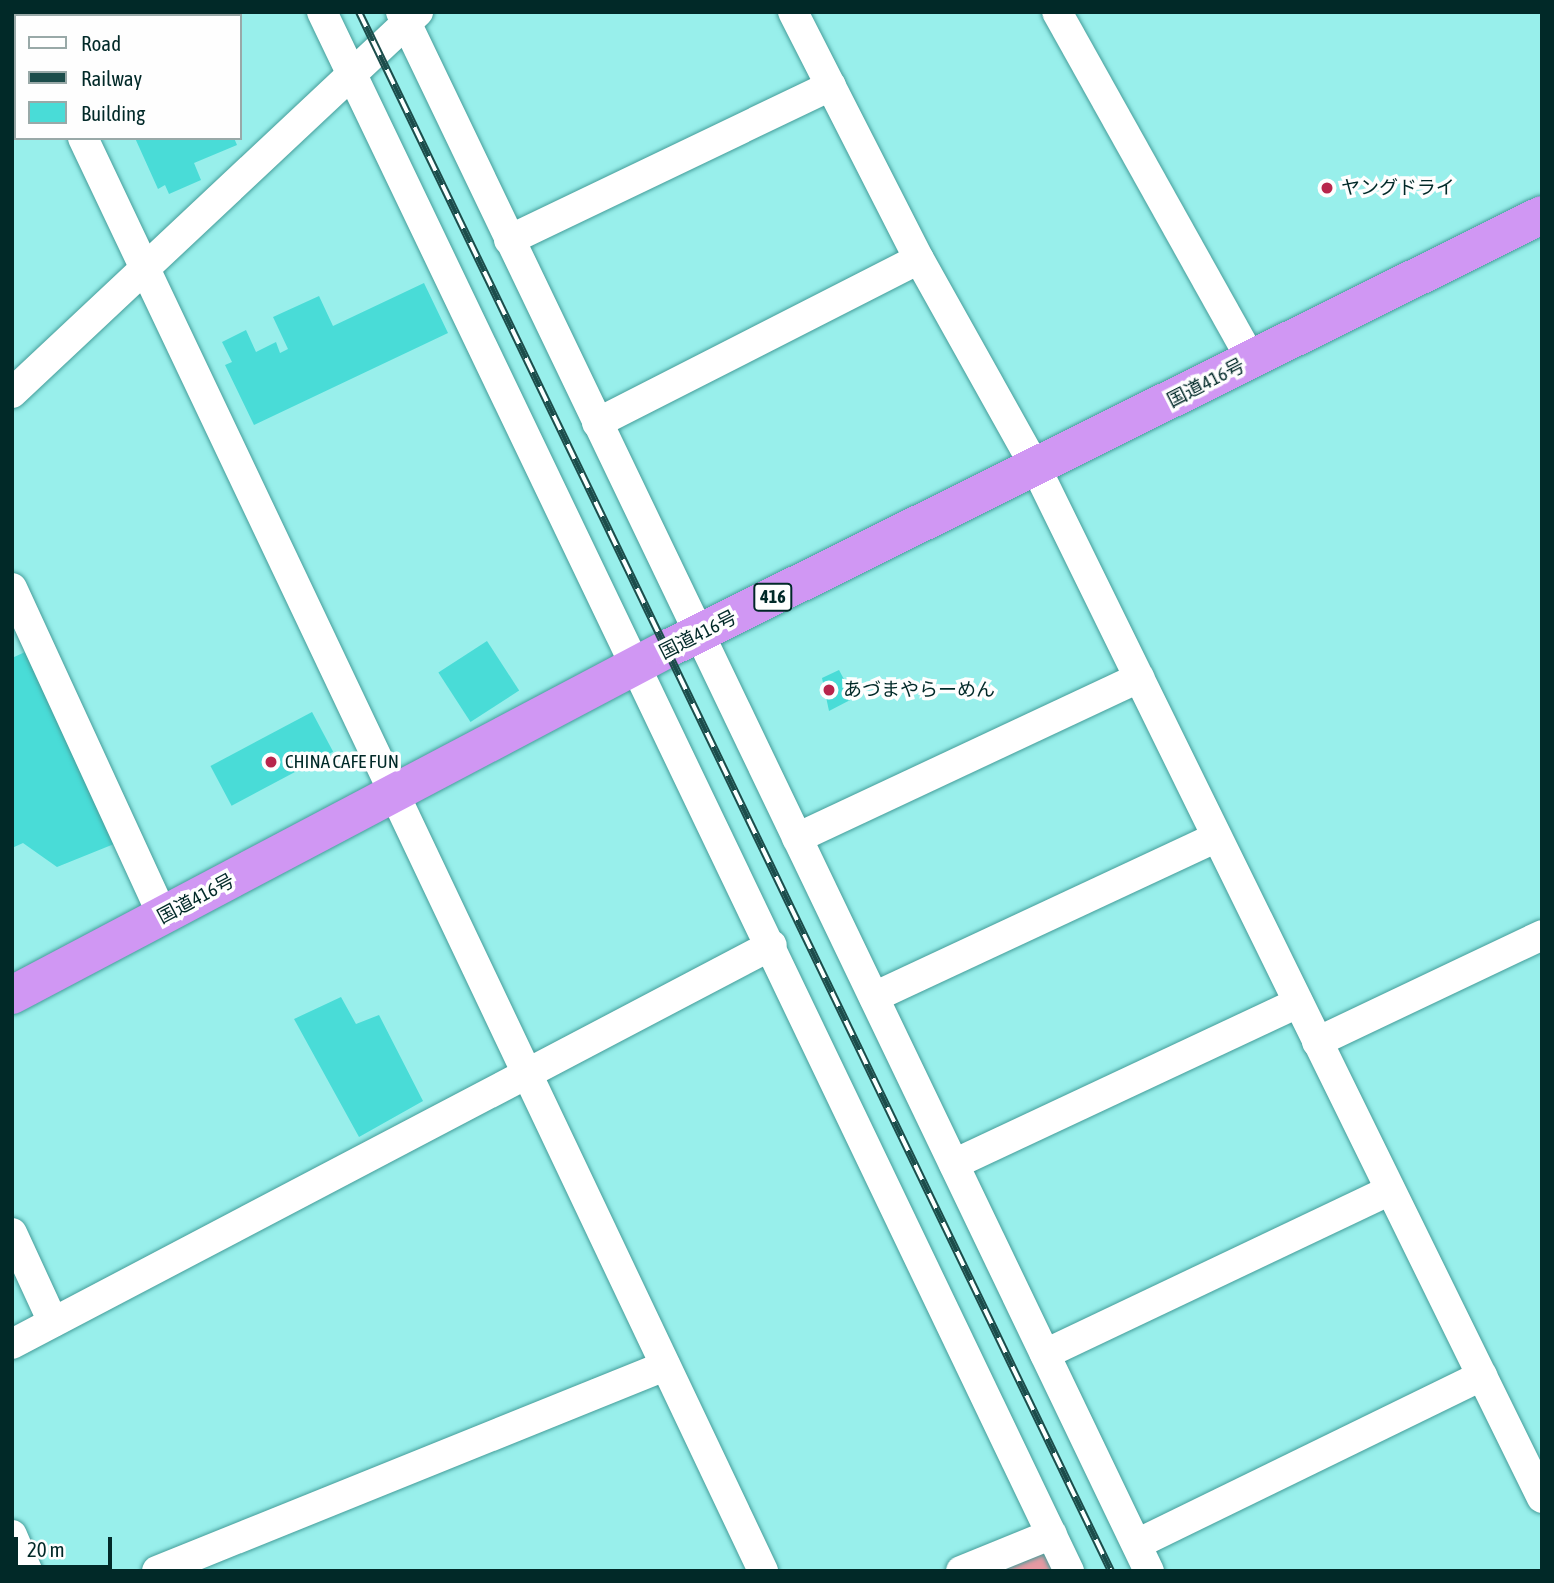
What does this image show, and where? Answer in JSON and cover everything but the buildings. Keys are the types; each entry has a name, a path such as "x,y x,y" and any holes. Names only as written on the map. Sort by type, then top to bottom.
{"highway":[{"name":"国道416号","path":"12,995 698,633 1037,470 1251,359 1542,215"}],"street":[{"path":"322,12 633,668 772,945 1069,1571"},
{"path":"793,12 919,259 1037,470 1542,1498"},
{"path":"1056,12 1251,359"},
{"path":"12,393 353,78 408,16 509,240 1149,1571"},
{"path":"509,240 831,86"},
{"path":"84,140 763,1571"},
{"path":"597,423 919,259"},
{"path":"12,587 163,916"},
{"path":"797,838 1139,678"},
{"path":"874,997 1217,837"},
{"path":"1317,1042 1542,935"},
{"path":"12,1344 772,945"},
{"path":"954,1164 1298,1003"},
{"path":"1045,1354 1390,1190"},
{"path":"12,1233 52,1322"},
{"path":"157,1571 665,1366"},
{"path":"1137,1544 1482,1376"},
{"path":"961,1571 1052,1534"},
{"path":"12,1535 27,1571"}],"shaded area":[{"path":"1052,1534 1069,1571 961,1571"}],"railway":[{"path":"359,12 1111,1571"}],"place":[{"name":"ヤングドライ","path":"1327,188"},
{"name":"あづまやらーめん","path":"829,690"},
{"name":"CHINA CAFE FUN","path":"271,762"}]}
